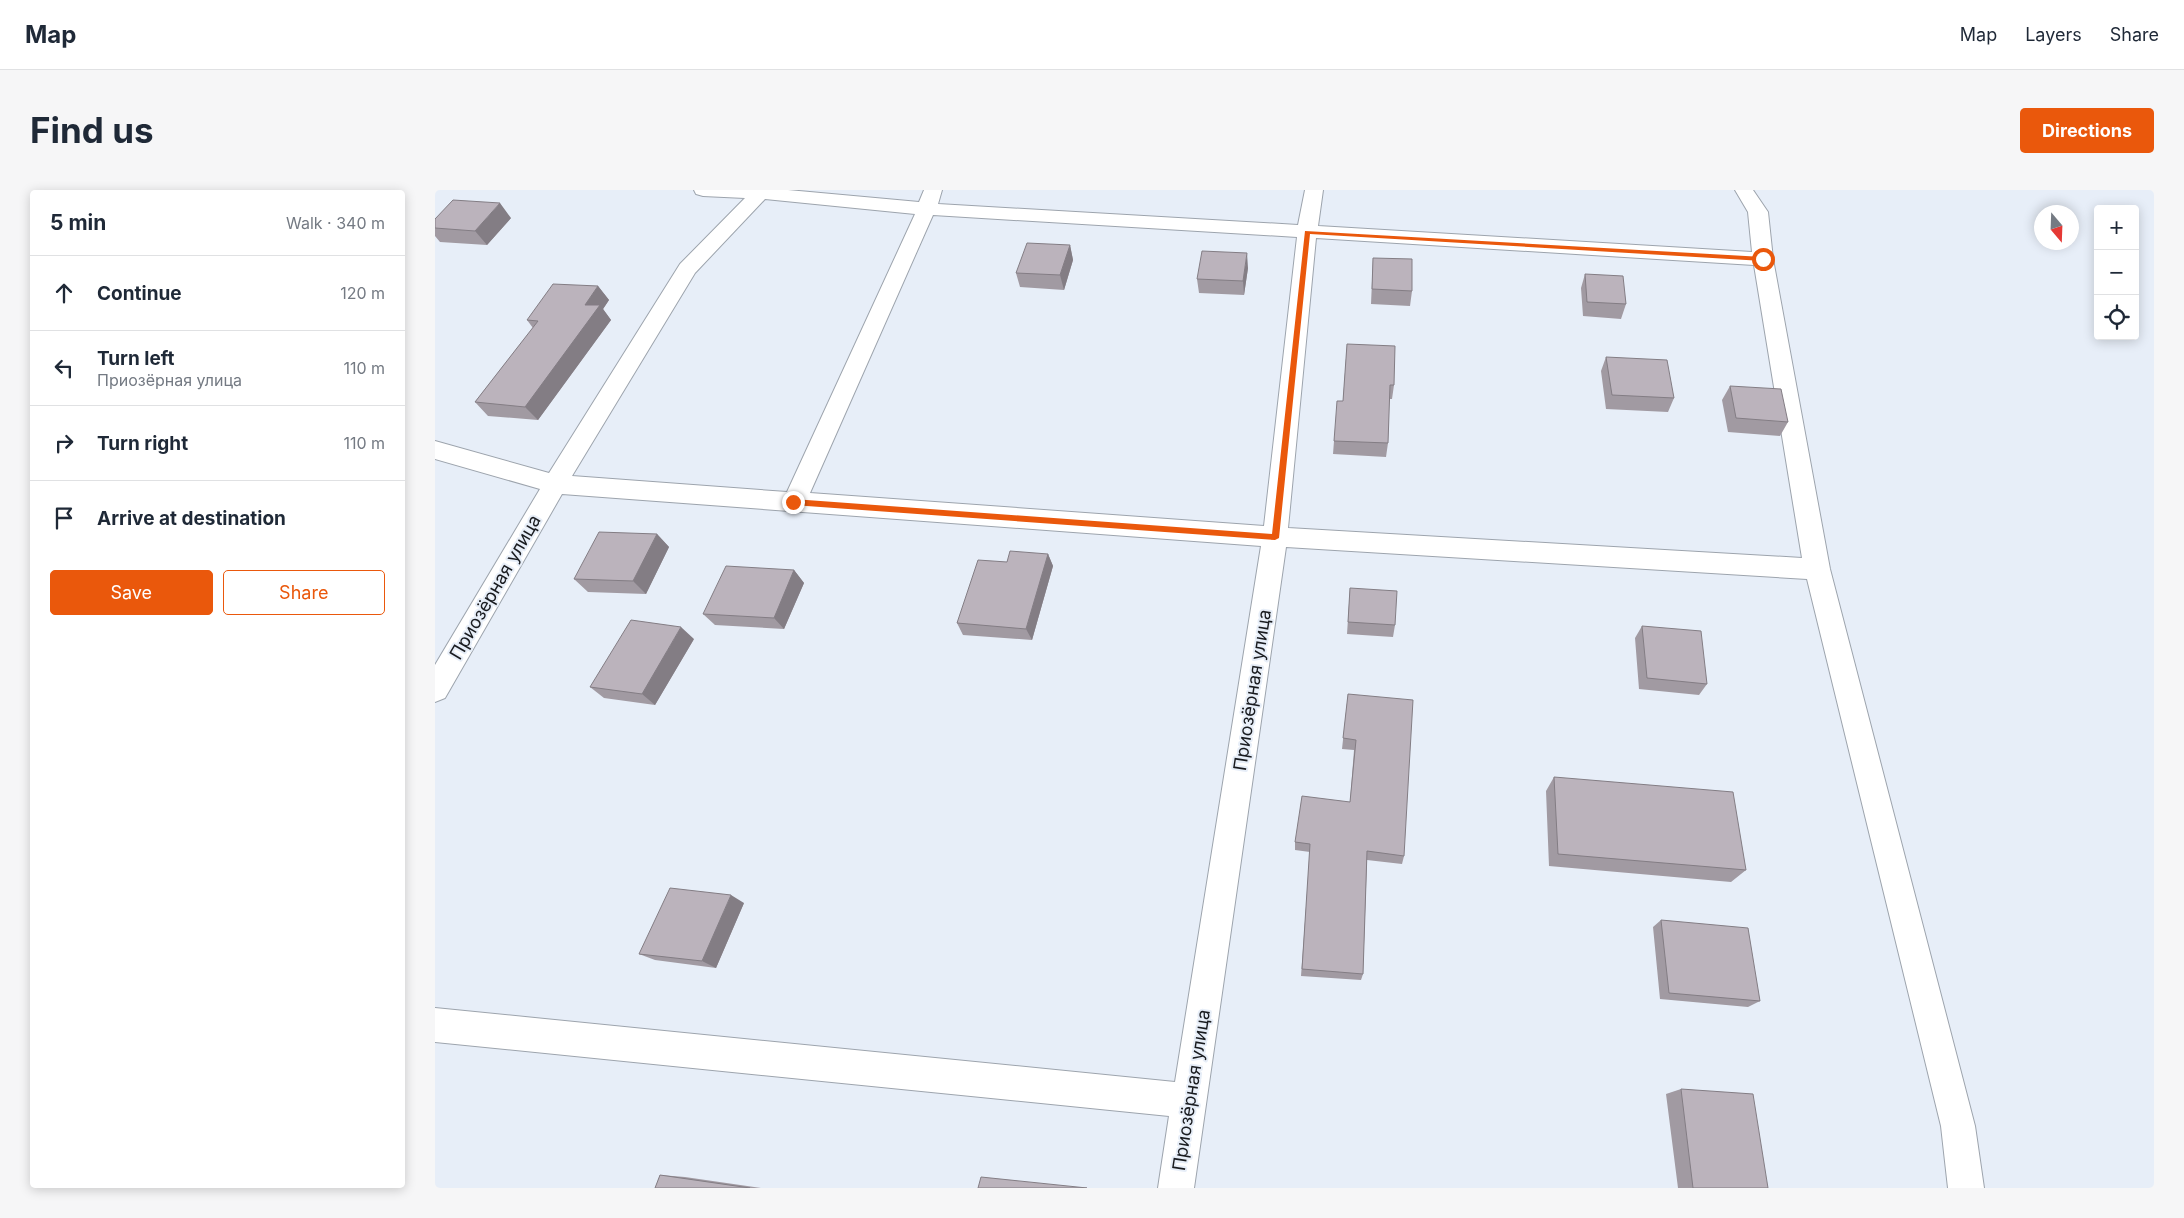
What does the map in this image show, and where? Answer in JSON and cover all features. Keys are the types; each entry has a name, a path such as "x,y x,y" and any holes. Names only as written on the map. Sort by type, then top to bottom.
{"street":[{"path":"703,190 930,199 1307,232 1763,259"},
{"name":"Приозёрная улица","path":"1176,1188 1275,538 1307,232 1314,190"},
{"path":"1744,190 1757,212 1763,259 1817,569 1958,1126 1965,1188"},
{"name":"Приозёрная улица","path":"435,690 555,484 687,269 760,193"},
{"path":"793,502 930,199"},
{"path":"435,450 555,484 1275,538 1817,569"},
{"path":"435,1025 1189,1101"}],"building":[{"path":"453,200 500,203 475,231 435,228 435,219"},
{"path":"1027,243 1070,245 1060,275 1016,273"},
{"path":"1202,251 1247,253 1243,281 1197,279"},
{"path":"1373,258 1412,259 1412,291 1372,289"},
{"path":"1585,274 1623,276 1626,304 1587,302"},
{"path":"553,284 598,286 585,305 600,305 525,407 475,402 538,321 527,320"},
{"path":"1347,344 1395,346 1394,385 1390,385 1388,443 1334,441 1337,401 1343,401"},
{"path":"1606,357 1667,360 1674,398 1612,395"},
{"path":"1730,386 1781,389 1788,422 1736,418"},
{"path":"599,532 657,534 633,581 574,579"},
{"path":"1010,551 1048,554 1026,629 957,623 978,560 1007,562"},
{"path":"726,566 794,570 774,618 703,614"},
{"path":"1350,588 1397,591 1395,625 1348,622"},
{"path":"631,620 681,627 642,694 590,687"},
{"path":"1642,626 1701,631 1707,684 1647,678"},
{"path":"1348,694 1413,700 1404,856 1367,851 1363,974 1302,969 1310,844 1295,842 1302,796 1350,802 1356,740 1343,738"},
{"path":"1554,777 1733,792 1746,870 1558,854"},
{"path":"670,888 731,895 702,961 639,954"},
{"path":"1661,920 1748,928 1760,1001 1669,993"},
{"path":"1681,1089 1753,1094 1768,1188 1693,1188"},
{"path":"660,1175 750,1188 655,1188"},
{"path":"981,1177 1087,1188 978,1188"}],"route":[{"path":"793,502 1275,538 1307,232 1763,259"}]}
